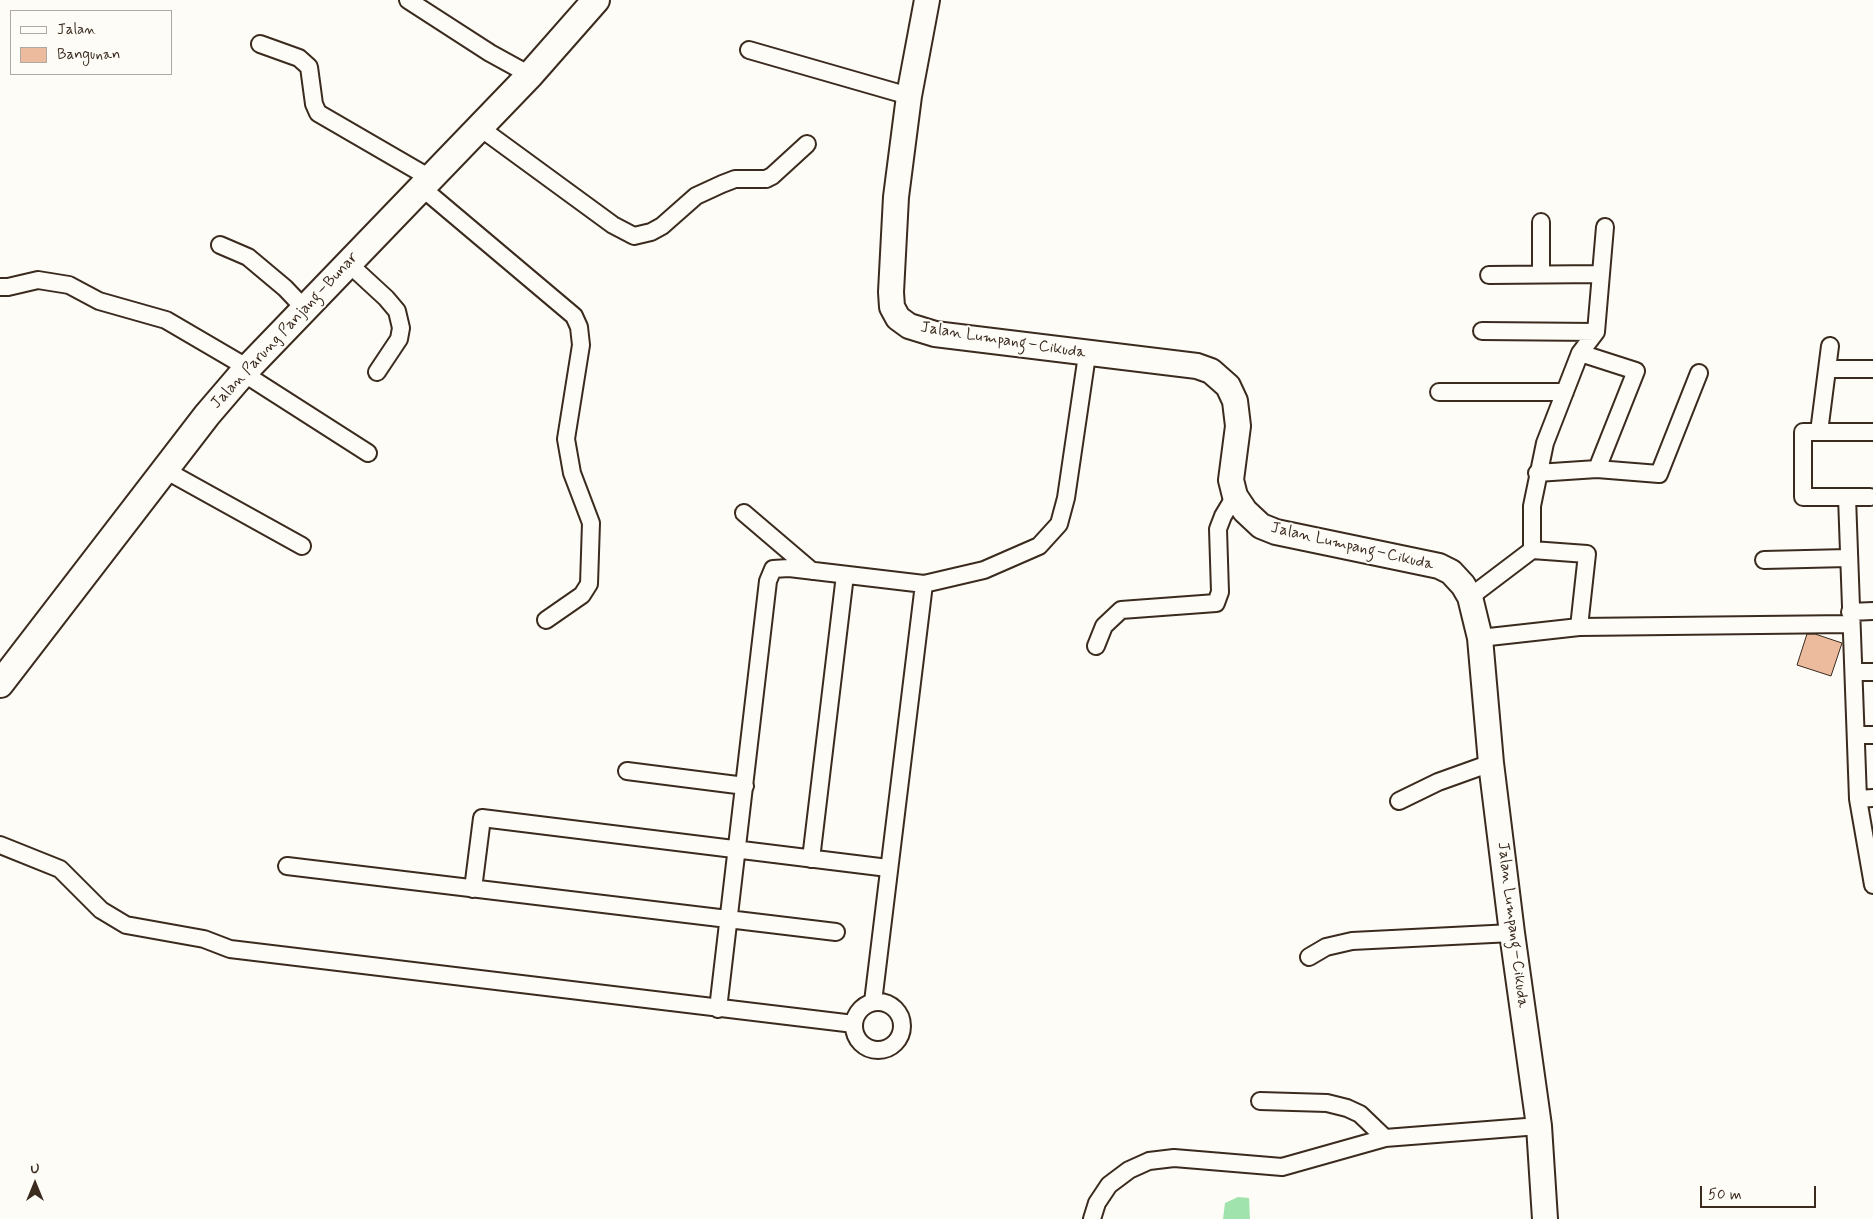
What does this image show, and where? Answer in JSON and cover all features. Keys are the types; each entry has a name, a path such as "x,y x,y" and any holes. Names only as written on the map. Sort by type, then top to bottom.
{"main road":[{"name":"Jalan Parung Panjang–Bunar","path":"0,684 165,470 246,371 304,308 530,74 596,0"}],"street":[{"path":"408,0 490,53 530,74"},
{"name":"Jalan Lumpang–Cikuda","path":"927,0 910,96 896,197 891,292 892,307 898,318 909,326 936,334 1087,355 1197,366 1210,371 1228,386 1235,401 1238,426 1231,480 1235,496 1245,511 1261,526 1276,532 1439,566 1457,578 1470,597 1480,638 1491,763 1539,1126 1545,1219"},
{"path":"260,44 299,58 309,66 314,104 318,113 426,182 574,316 579,327 581,345 566,439 572,473 591,523 589,584 582,595 546,620"},
{"path":"749,50 910,96"},
{"path":"480,127 613,225 634,236 651,232 662,226 696,196 722,184 735,179 766,179 772,176 807,144"},
{"path":"1541,222 1541,274"},
{"path":"1532,550 1532,506 1537,474 1545,443 1580,353 1596,332 1604,226"},
{"path":"220,245 248,257 285,288 304,308"},
{"path":"348,263 386,298 397,311 401,328 399,339 376,372"},
{"path":"1489,275 1601,274"},
{"path":"0,286 8,287 38,280 69,285 99,301 166,320 368,453"},
{"path":"1482,331 1596,332"},
{"path":"1819,432 1830,346"},
{"path":"1580,353 1636,371 1597,469"},
{"path":"718,1009 768,582 773,569 789,568 924,584 984,570 1039,546 1060,524 1066,498 1087,355"},
{"path":"1827,369 1873,369"},
{"path":"1537,474 1597,469 1659,474 1699,373"},
{"path":"1439,392 1565,392"},
{"path":"1870,497 1803,497 1803,432 1873,432"},
{"path":"165,470 302,546"},
{"path":"1096,646 1104,626 1121,610 1216,603 1220,592 1218,529 1223,516 1235,496"},
{"path":"1847,497 1850,618 1855,672 1856,735 1866,798 1873,885"},
{"path":"744,513 812,571"},
{"path":"1470,597 1532,550 1587,554 1579,627"},
{"path":"1764,560 1848,558"},
{"path":"811,858 845,575"},
{"path":"873,1002 924,584"},
{"path":"1480,638 1579,627 1688,626 1850,618 1873,611"},
{"path":"1855,672 1873,672"},
{"path":"1856,735 1873,734"},
{"path":"1399,801 1438,782 1491,763"},
{"path":"627,771 744,786"},
{"path":"473,889 482,818 888,868"},
{"path":"0,846 60,869 101,910 126,925 204,939 230,948 718,1009 854,1024"},
{"path":"288,866 836,932"},
{"path":"1309,957 1326,947 1352,941 1512,933"},
{"path":"873,1002 889,1004 896,1008 903,1023 899,1039 886,1049 870,1049 858,1039 854,1024 859,1010 873,1002"},
{"path":"1260,1101 1327,1103 1347,1108 1360,1114 1385,1138"},
{"path":"1092,1219 1097,1203 1109,1185 1130,1170 1149,1161 1174,1158 1282,1167 1385,1138 1539,1126"}],"green space":[{"path":"1238,1197 1249,1198 1250,1219 1223,1219 1225,1203"}],"building":[{"path":"1807,634 1815,634 1842,643 1831,676 1797,665"}]}
